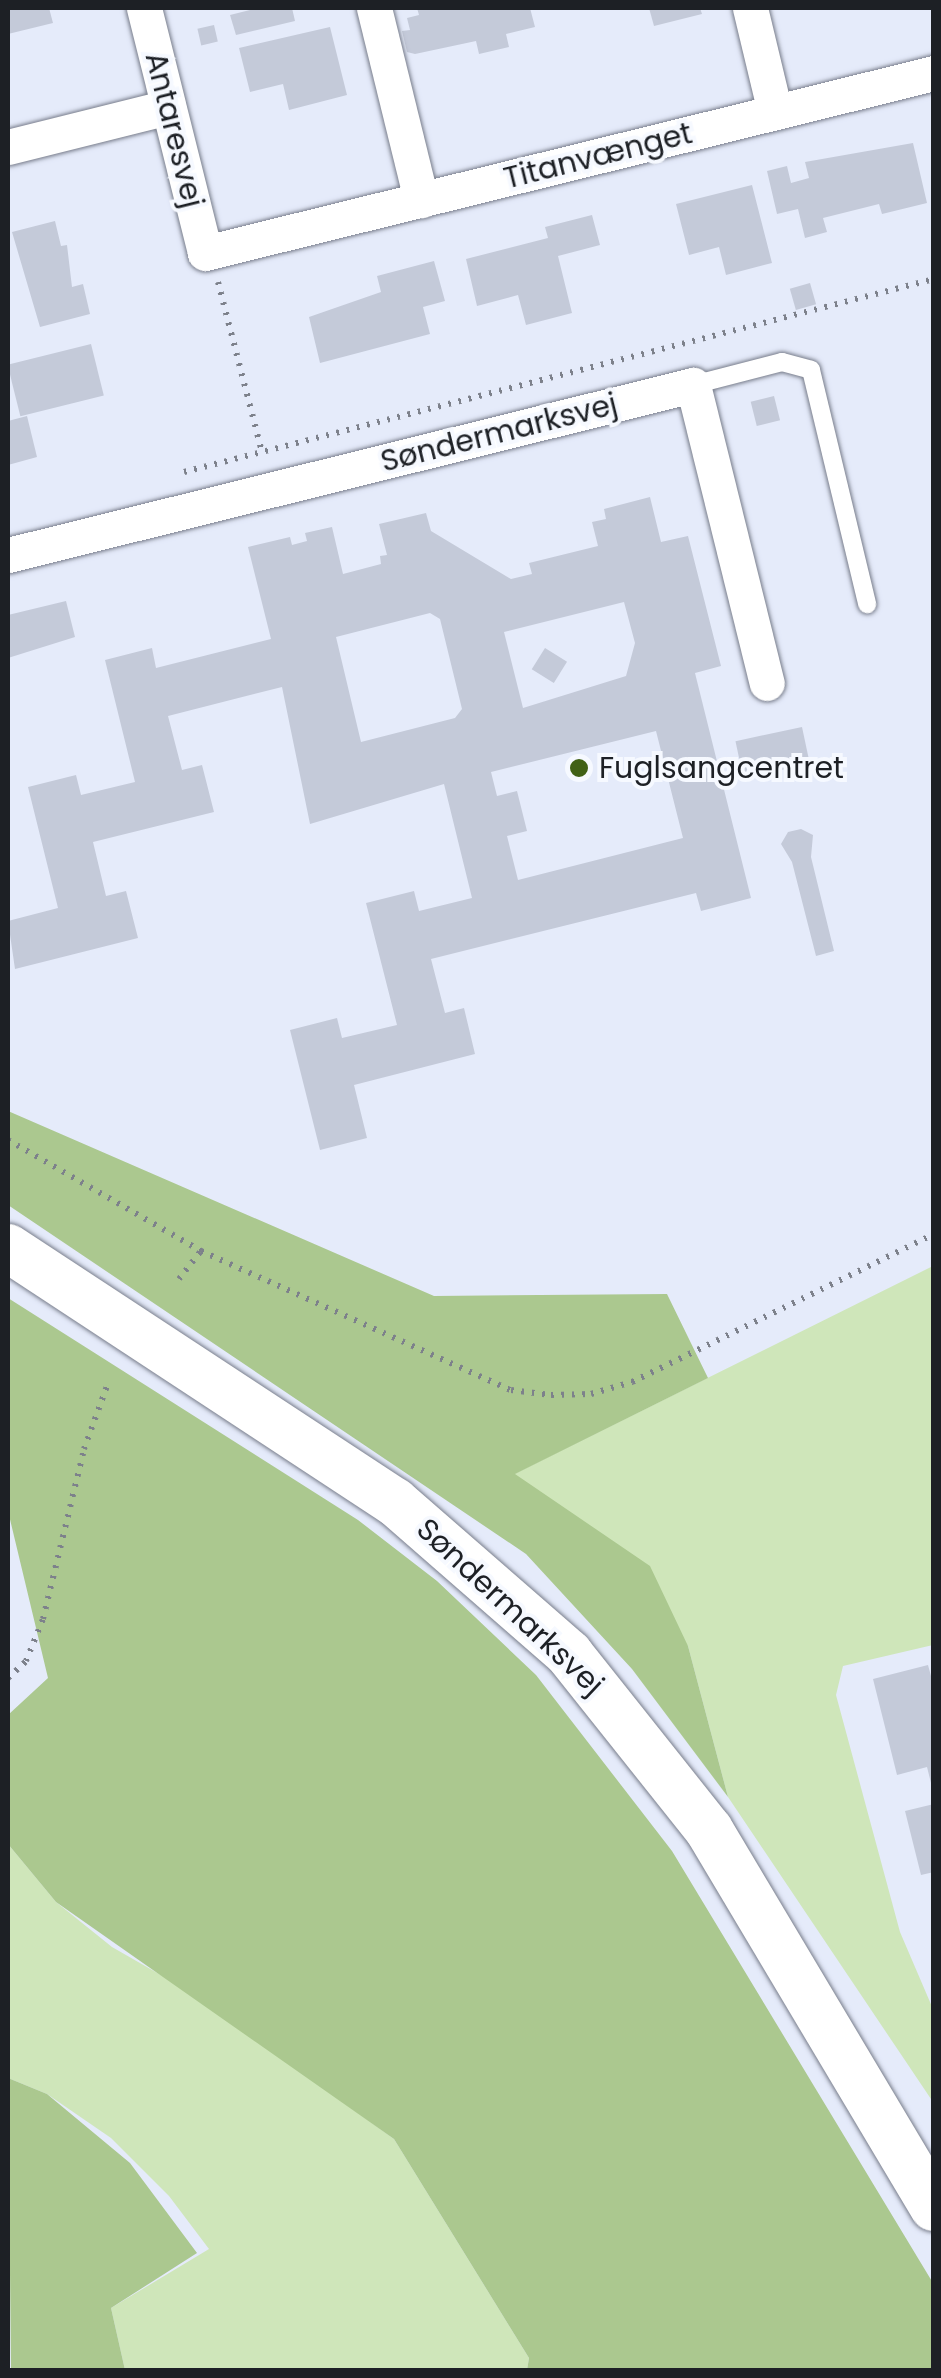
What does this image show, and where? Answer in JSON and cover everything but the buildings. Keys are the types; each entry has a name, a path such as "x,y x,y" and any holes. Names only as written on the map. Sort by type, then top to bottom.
{"street":[{"name":"Antaresvej","path":"144,8 204,254"},
{"path":"374,8 421,200"},
{"path":"750,8 776,112"},
{"name":"Titanvænget","path":"204,254 934,73"},
{"path":"8,147 168,107"},
{"path":"693,385 767,683"},
{"name":"Søndermarksvej","path":"8,555 693,385"},
{"name":"Søndermarksvej","path":"8,1248 395,1502 569,1654 709,1830 934,2207"}],"lane":[{"path":"693,385 782,362 811,370 868,604"}],"path":[{"path":"204,254 220,285 262,452"},
{"path":"171,475 934,279"},
{"path":"8,1140 201,1252 511,1390 551,1395 591,1394 632,1382 934,1234"},
{"path":"179,1279 201,1252"},
{"path":"8,1678 26,1661 43,1619 84,1449 107,1386"}],"green space":[{"path":"8,1111 434,1296 667,1294 708,1378 515,1474 650,1566 688,1646 728,1797 632,1669 526,1554 8,1205"},
{"path":"933,1266 933,1645 843,1666 836,1695 900,1932 933,2009 933,2102 728,1797 688,1646 514,1474"},
{"path":"8,1298 358,1520 437,1581 536,1675 672,1851 933,2283 933,2370 527,2370 529,2358 394,2139 56,1902 8,1844 8,1715 48,1678 8,1511"},
{"path":"8,1844 56,1902 112,1947 187,1990 394,2139 529,2358 527,2370 125,2370 111,2308 209,2249 169,2196 111,2138 47,2094 8,2078"},
{"path":"8,2078 47,2094 130,2163 197,2253 111,2308 125,2370 11,2370"}],"place":[{"name":"Fuglsangcentret","path":"579,768"}]}
